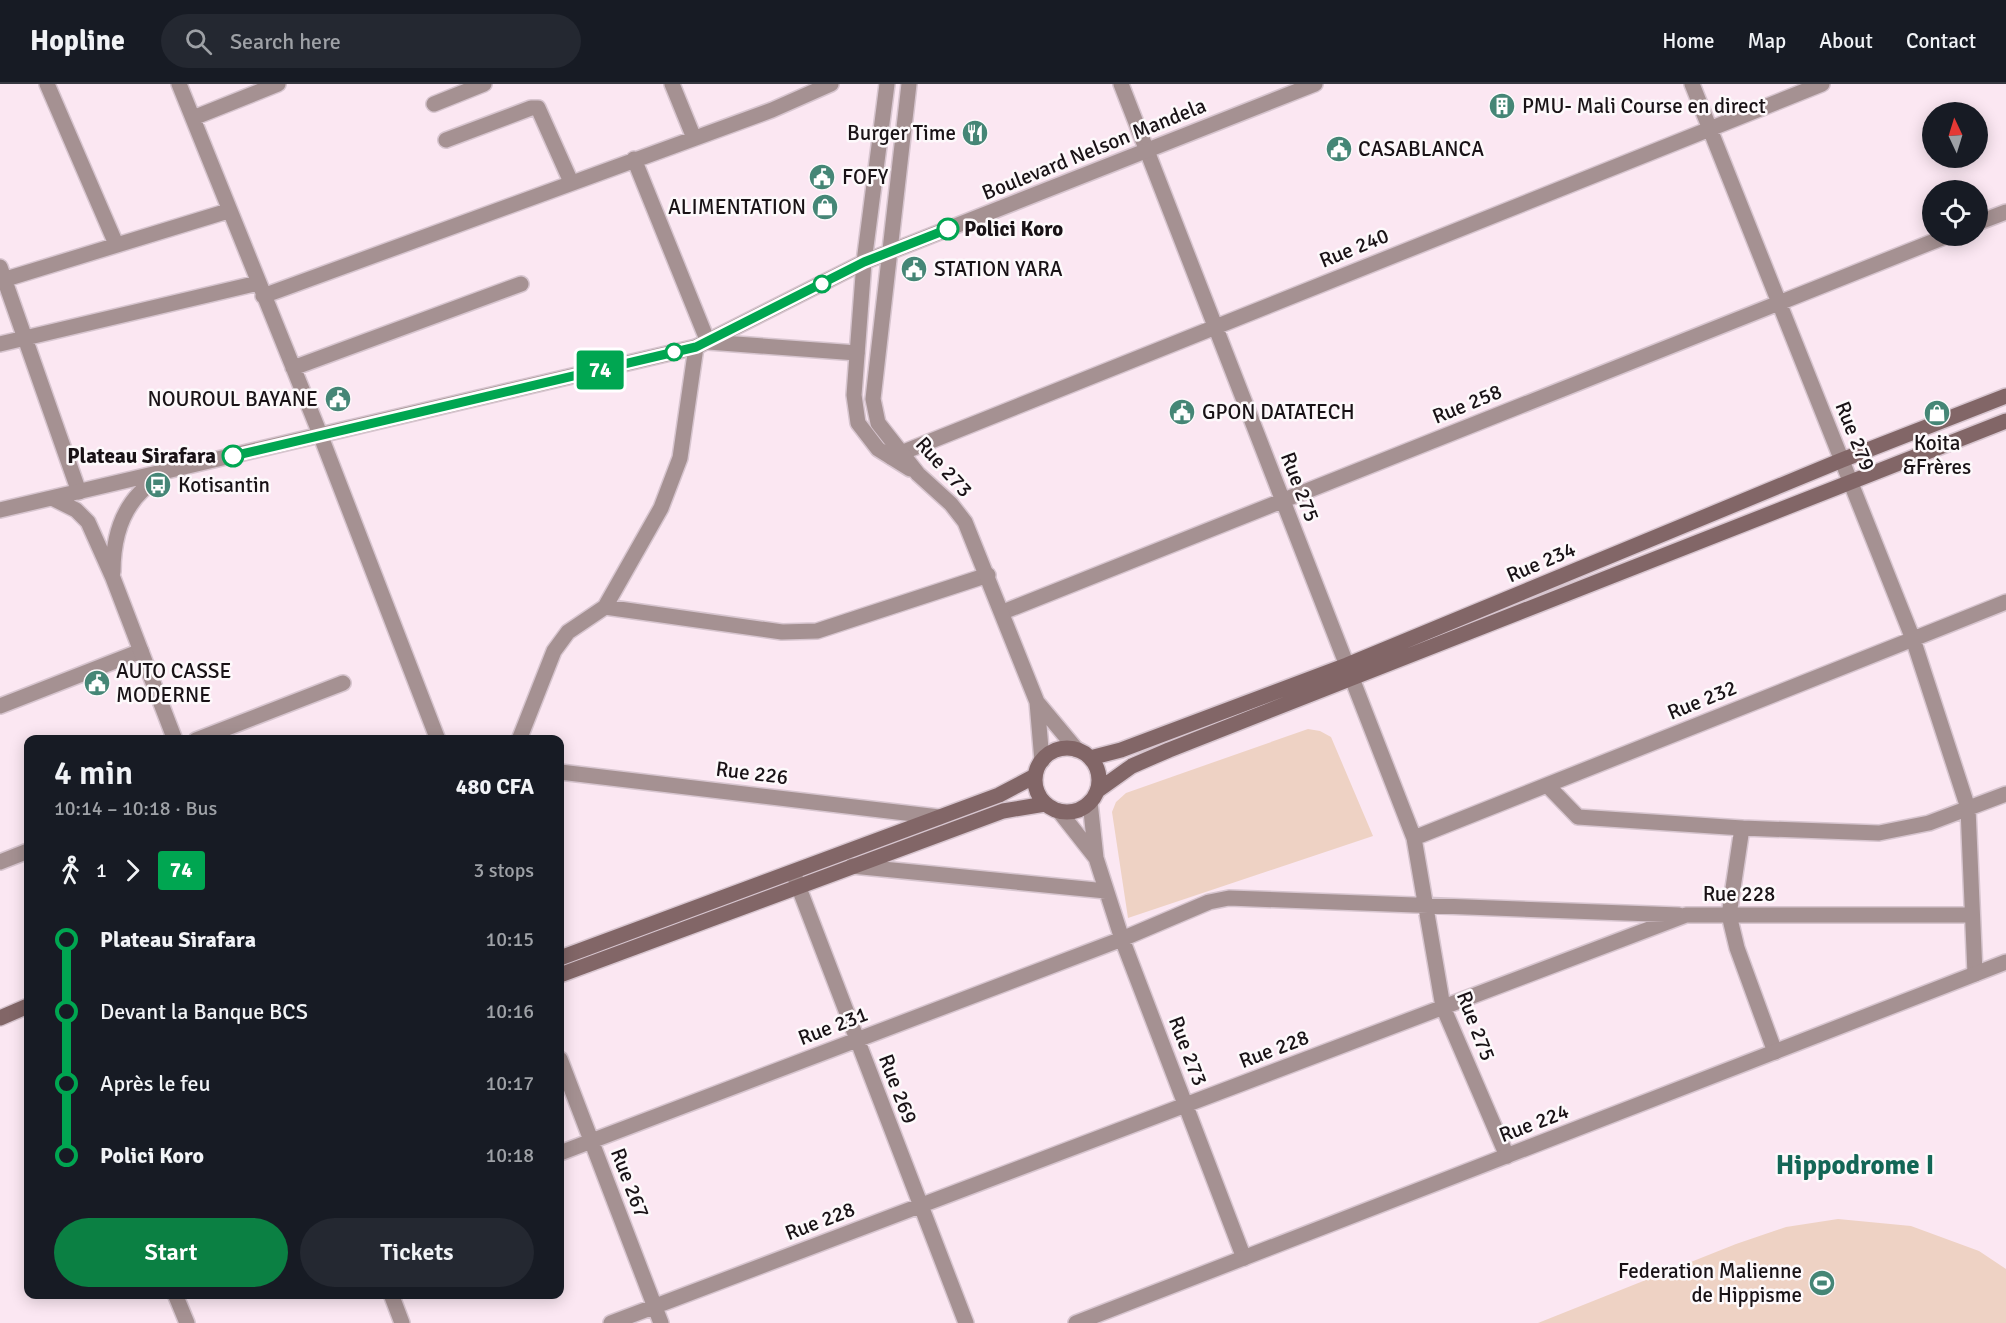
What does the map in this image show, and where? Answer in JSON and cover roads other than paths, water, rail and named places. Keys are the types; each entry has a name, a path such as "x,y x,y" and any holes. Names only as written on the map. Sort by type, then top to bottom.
{"main road":[{"name":"Rue 234","path":"1093,796 1132,766 1842,460 2006,396"},
{"name":"Rue 234","path":"1083,754 1121,750 1349,673 2006,421"},
{"path":"564,974 1003,812 1052,807 1073,812 1093,796 1098,773 1083,754 1061,749 1042,760 1035,776 1037,791 1052,807"},
{"path":"564,956 999,795 1035,776"},
{"path":"0,1018 24,1008"}],"street":[{"path":"47,84 116,244"},
{"path":"180,84 228,211 320,435 436,735"},
{"path":"193,118 278,84"},
{"path":"434,104 484,84"},
{"path":"672,84 694,138"},
{"path":"0,344 261,289 772,110 831,84"},
{"path":"886,84 864,262 854,395 858,423 878,449 896,454"},
{"name":"Rue 273","path":"909,84 873,399 878,423 896,454 951,504 965,522 1003,612 1037,702 1042,760"},
{"name":"Rue 275","path":"1120,84 1414,838 1443,1007 1507,1156"},
{"name":"Boulevard Nelson Mandela","path":"702,345 864,262 1315,84"},
{"name":"Rue 279","path":"1692,84 1913,639 1968,808 1971,915 1976,974"},
{"name":"Rue 240","path":"896,454 1822,84"},
{"path":"446,140 531,108 538,108 571,182"},
{"path":"521,735 554,651 568,632 605,607 661,508 680,458 702,345 634,159"},
{"path":"79,492 3,273 116,244 228,211"},
{"path":"1988,219 2006,212"},
{"name":"Rue 258","path":"1003,612 1922,246"},
{"path":"293,368 521,284"},
{"path":"0,510 702,345 857,353"},
{"path":"113,578 113,548 125,510 144,487 168,472"},
{"path":"52,498 76,510 88,522 113,578 174,735"},
{"path":"605,607 782,632 817,631 988,575"},
{"name":"Rue 232","path":"1414,838 2006,602"},
{"path":"0,706 141,651"},
{"path":"209,735 343,683"},
{"name":"Rue 273","path":"1037,702 1083,754"},
{"name":"Rue 226","path":"564,772 939,817"},
{"path":"1547,784 1578,817 1742,828 1879,833 1929,823 2006,794"},
{"name":"Rue 273","path":"1093,796 1096,858 1106,891 1122,939 1245,1258"},
{"name":"Rue 273","path":"1052,807 1096,858"},
{"path":"1742,828 1729,915 1737,948 1774,1053"},
{"path":"0,862 24,853"},
{"path":"852,866 1106,891"},
{"name":"Rue 269","path":"792,870 966,1323"},
{"name":"Rue 231","path":"564,1151 1122,939 1209,902 1229,897 1686,915"},
{"name":"Rue 228","path":"610,1323 1686,915 1971,915"},
{"name":"Rue 224","path":"1076,1323 2006,962"},
{"name":"Rue 267","path":"564,1070 661,1323"},
{"path":"177,1299 187,1323"},
{"path":"393,1299 402,1323"}],"place":[{"name":"PMU- Mali Course en direct","path":"1502,106"},
{"name":"Burger Time","path":"975,133"},
{"name":"CASABLANCA","path":"1339,149"},
{"name":"FOFY","path":"822,177"},
{"name":"ALIMENTATION","path":"825,207"},
{"name":"Polici Koro","path":"948,229"},
{"name":"STATION YARA","path":"914,269"},
{"name":"NOUROUL BAYANE","path":"338,399"},
{"name":"GPON DATATECH","path":"1182,412"},
{"name":"Koita &Frères","path":"1937,413"},
{"name":"Plateau Sirafara","path":"233,456"},
{"name":"Kotisantin","path":"158,485"},
{"name":"AUTO CASSE MODERNE","path":"97,683"},
{"name":"Federation Malienne de Hippisme","path":"1822,1283"}],"district":[{"name":"Hippodrome I","path":"1855,1165"}]}
